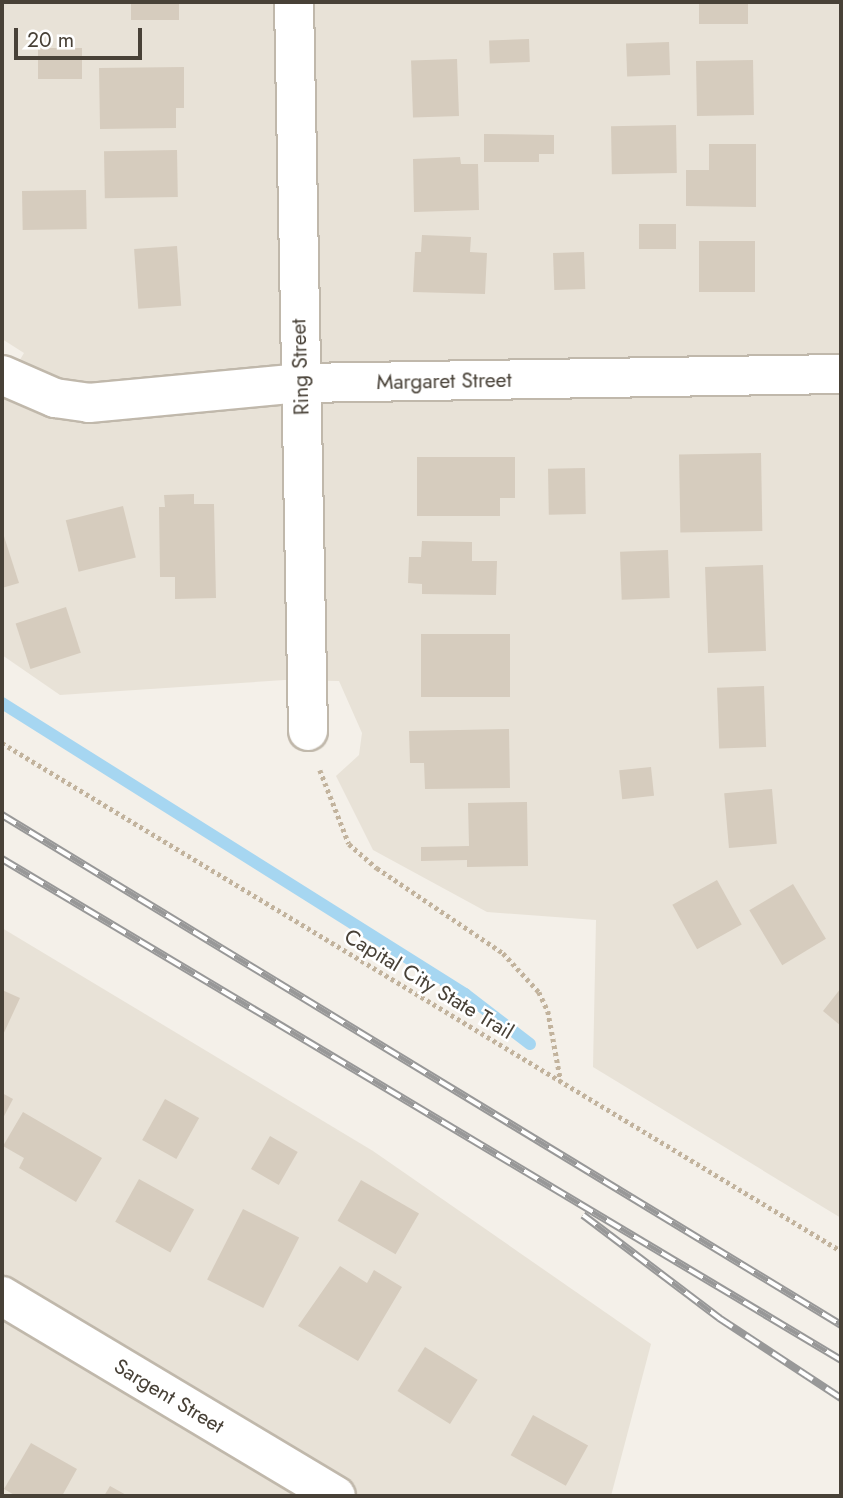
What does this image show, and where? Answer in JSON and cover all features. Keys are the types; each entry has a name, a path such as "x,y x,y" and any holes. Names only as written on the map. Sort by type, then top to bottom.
{"street":[{"name":"Ring Street","path":"294,2 309,731"},
{"name":"Margaret Street","path":"2,375 49,396 89,402 302,383 841,374"},
{"name":"Sargent Street","path":"2,1296 336,1496"}],"path":[{"path":"309,731 337,822 349,844 377,868 503,953 539,992 548,1011 561,1083"},
{"name":"Capital City State Trail","path":"2,743 841,1251"}],"shaded area":[{"path":"2,2 841,2 841,1218 593,1067 596,920 487,912 373,850 336,776 359,755 362,733 339,681 284,680 60,695 2,655 2,390 24,353 2,339"},
{"path":"2,928 373,1151 651,1344 611,1496 2,1496"}],"building":[{"path":"131,2 179,2 179,20 131,20"},
{"path":"699,2 748,2 748,24 699,24"},
{"path":"529,39 530,62 490,63 489,40"},
{"path":"669,42 670,75 627,76 626,44"},
{"path":"38,48 82,48 82,79 38,79"},
{"path":"457,59 459,116 413,118 411,61"},
{"path":"753,60 754,115 697,116 696,61"},
{"path":"184,67 184,108 176,108 176,128 100,129 99,68"},
{"path":"676,125 677,173 612,174 611,126"},
{"path":"484,134 554,135 554,154 539,154 539,162 484,162"},
{"path":"709,144 756,144 756,207 686,206 686,170 709,170"},
{"path":"177,150 178,197 105,198 104,151"},
{"path":"460,157 461,164 478,164 479,210 414,212 413,159"},
{"path":"86,190 87,229 23,230 22,191"},
{"path":"639,224 676,224 676,249 639,249"},
{"path":"422,235 471,237 470,252 487,253 485,294 413,292 415,252 421,252"},
{"path":"699,241 755,241 755,292 699,292"},
{"path":"177,246 181,306 138,309 134,249"},
{"path":"584,252 585,289 554,290 553,253"},
{"path":"761,453 762,531 680,532 679,454"},
{"path":"417,457 515,457 515,498 500,498 500,516 417,516"},
{"path":"585,468 586,514 549,515 548,469"},
{"path":"194,494 194,504 214,504 216,598 175,599 175,577 160,577 159,507 165,507 164,495"},
{"path":"123,506 136,557 79,572 66,520"},
{"path":"2,530 19,583 2,588"},
{"path":"422,541 472,542 472,561 497,561 496,595 422,594 422,584 408,583 409,557 421,557"},
{"path":"668,550 670,598 622,600 620,552"},
{"path":"763,565 766,651 708,653 705,567"},
{"path":"66,607 81,653 30,669 16,623"},
{"path":"421,634 510,634 510,697 421,697"},
{"path":"764,686 766,747 719,749 717,688"},
{"path":"509,729 510,788 425,789 424,763 410,763 409,731"},
{"path":"651,767 654,796 622,799 619,770"},
{"path":"772,789 777,844 729,848 724,793"},
{"path":"527,802 528,866 467,867 467,860 421,861 421,847 469,846 468,803"},
{"path":"717,880 742,925 697,949 672,905"},
{"path":"793,884 826,939 782,965 749,910"},
{"path":"841,988 841,1026 823,1011"},
{"path":"2,990 20,998 2,1037"},
{"path":"2,1093 13,1099 2,1120"},
{"path":"165,1099 199,1118 176,1159 142,1140"},
{"path":"23,1112 102,1158 76,1202 19,1168 24,1158 3,1146"},
{"path":"270,1136 298,1152 279,1185 251,1169"},
{"path":"139,1179 194,1210 170,1252 115,1222"},
{"path":"361,1180 419,1214 396,1254 338,1221"},
{"path":"243,1209 299,1238 263,1308 207,1279"},
{"path":"340,1266 367,1283 374,1270 402,1287 358,1361 298,1326"},
{"path":"425,1347 478,1380 450,1424 397,1391"},
{"path":"533,1415 588,1446 566,1486 511,1455"},
{"path":"31,1443 77,1469 62,1496 16,1496 4,1489"},
{"path":"110,1486 128,1496 104,1496"}],"waterway":[{"path":"2,703 465,994 530,1044"}],"railway":[{"path":"2,815 841,1325"},
{"path":"2,859 841,1360"},
{"path":"583,1215 719,1318 841,1398"}]}
